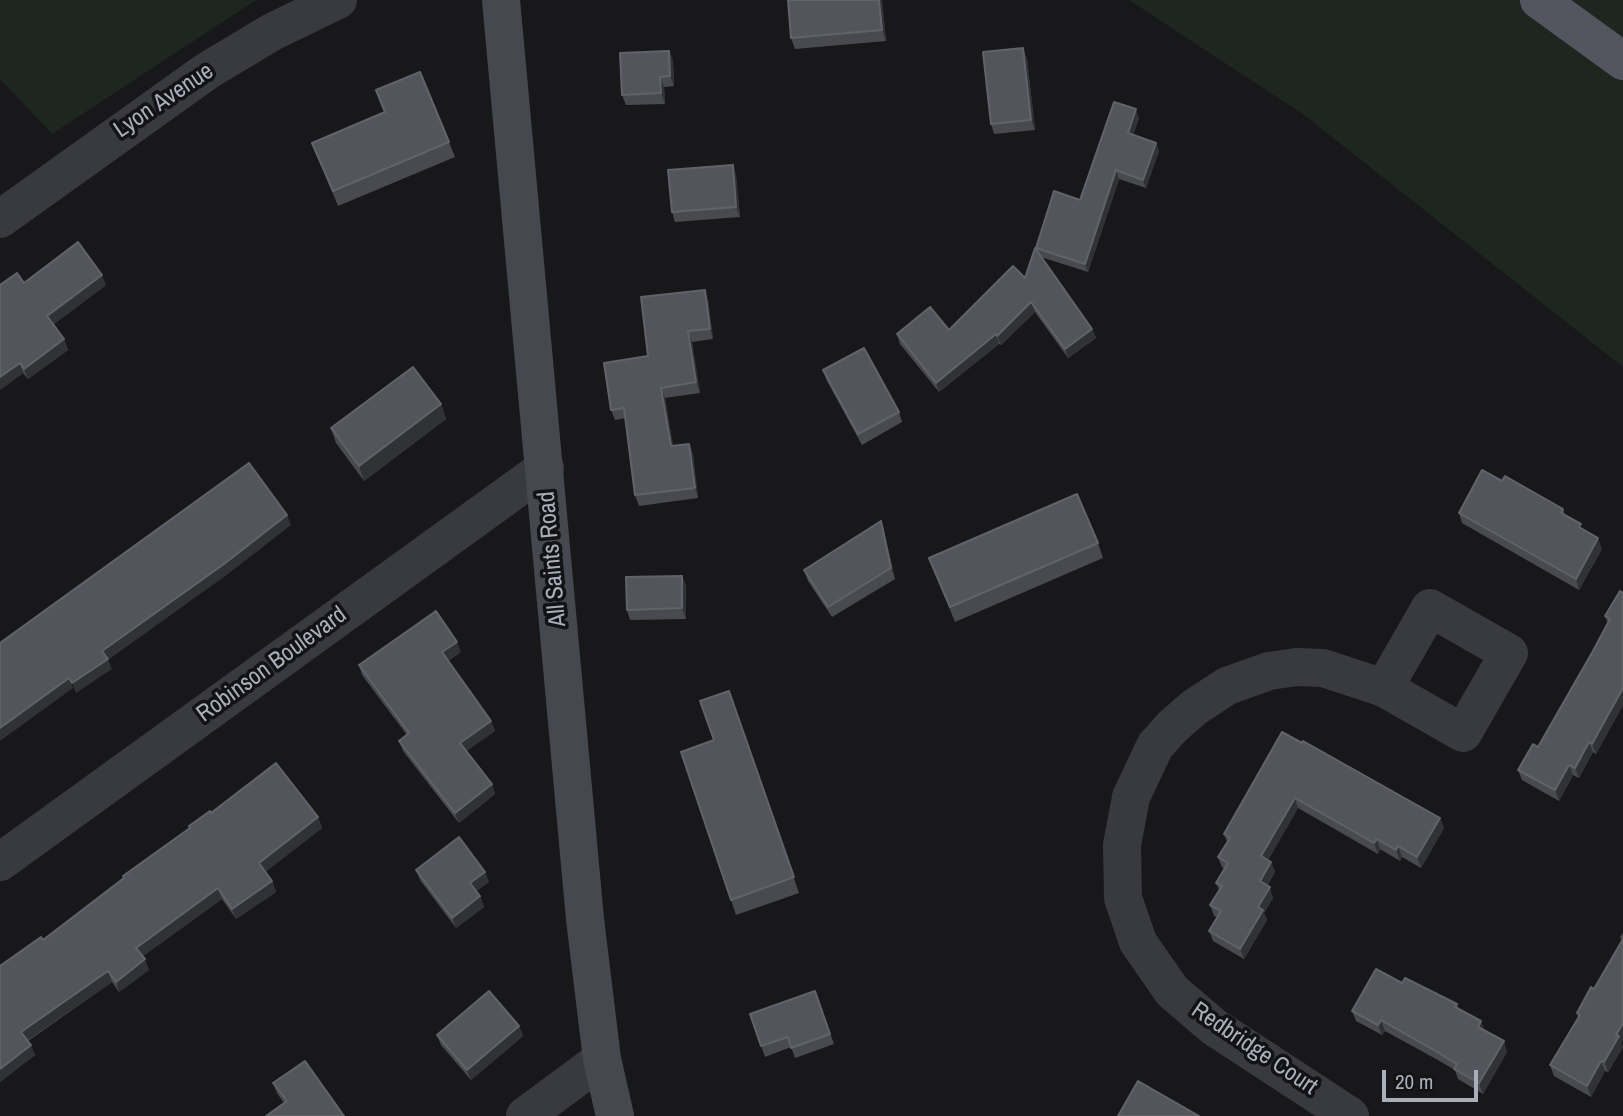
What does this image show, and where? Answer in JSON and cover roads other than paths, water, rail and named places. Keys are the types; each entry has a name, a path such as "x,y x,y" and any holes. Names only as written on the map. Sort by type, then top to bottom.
{"main road":[{"path":"1539,0 1623,61"}],"street":[{"name":"Lyon Avenue","path":"0,219 207,71 272,32 338,0"},
{"name":"All Saints Road","path":"500,0 585,919 602,1059 615,1116"},
{"name":"Robinson Boulevard","path":"0,862 545,468"},
{"name":"Redbridge Court","path":"1350,1116 1214,1027 1172,990 1138,942 1124,898 1122,845 1131,797 1155,746 1195,707 1227,686 1269,671 1297,667 1323,668 1384,688"},
{"path":"525,1116 602,1059"}]}
